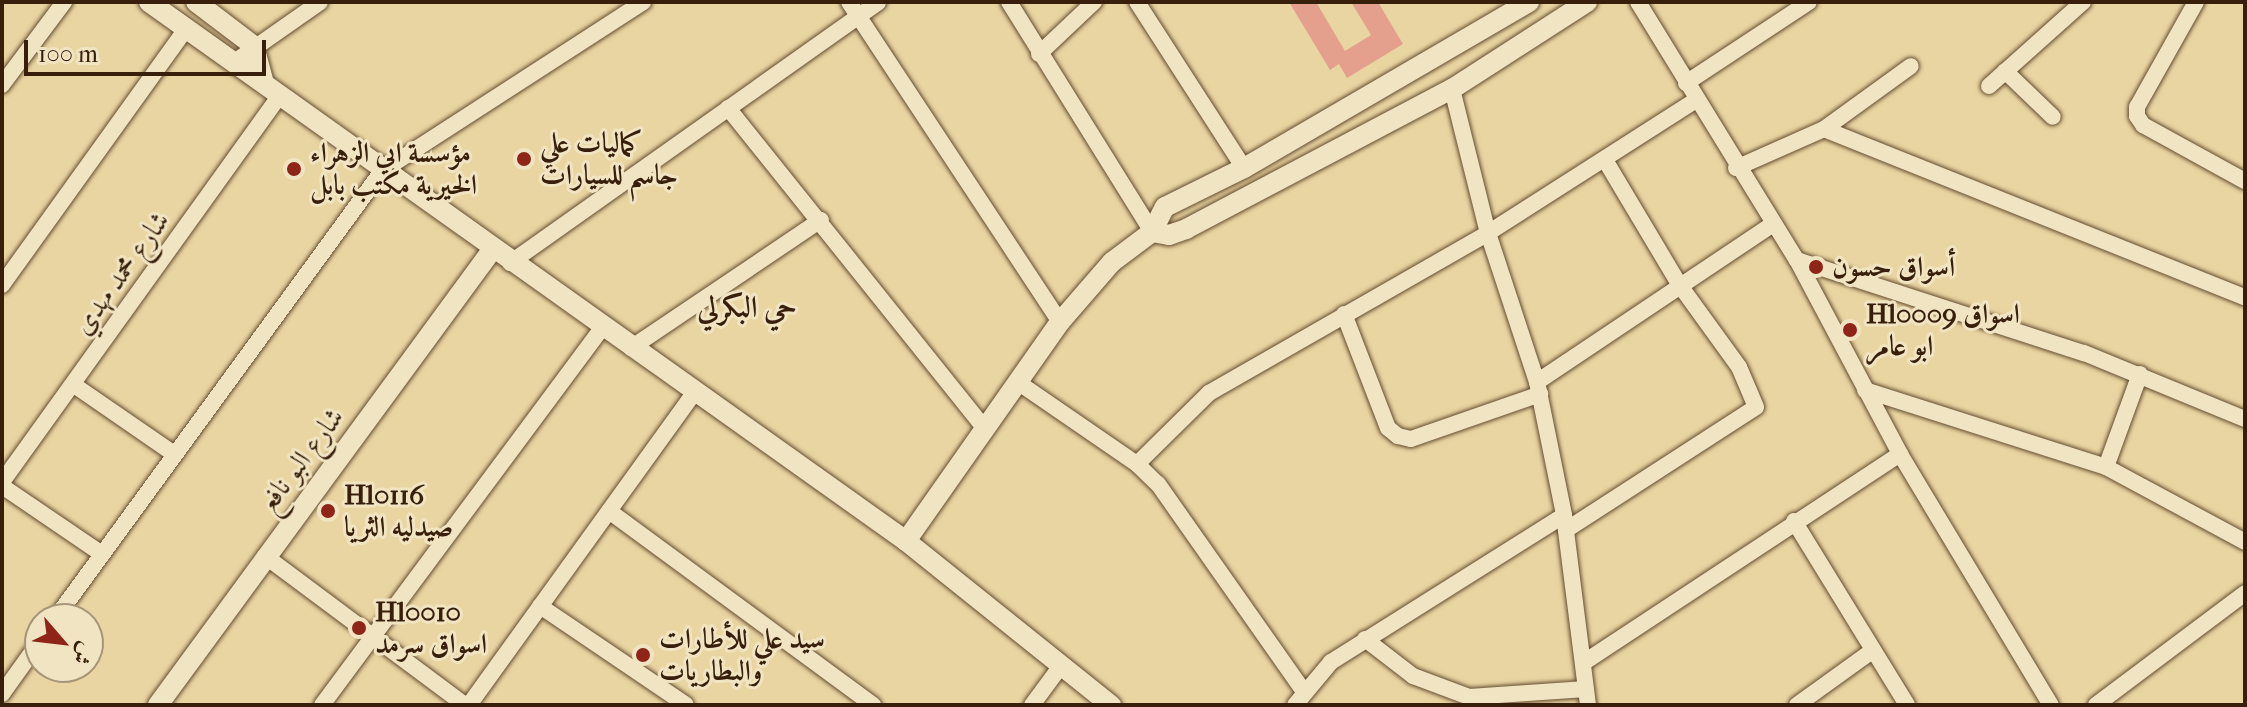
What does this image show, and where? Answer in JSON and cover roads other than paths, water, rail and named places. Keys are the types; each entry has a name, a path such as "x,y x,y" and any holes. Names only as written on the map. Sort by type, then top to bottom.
{"street":[{"path":"2,85 64,2"},
{"path":"149,2 233,63 263,80 382,171 693,394 906,541 1111,705"},
{"path":"196,2 254,46 263,80"},
{"path":"233,63 320,2"},
{"path":"67,603 382,171 643,2"},
{"path":"510,263 728,108 853,9 878,2"},
{"path":"1009,2 1152,232 1169,235 1186,229 1452,89 1587,2"},
{"path":"1039,54 1094,2"},
{"path":"1137,2 1244,168"},
{"path":"906,541 1060,322 1112,262 1152,232 1165,207 1244,168 1529,2"},
{"path":"1638,2 1736,168 1797,260 1900,454 2051,705"},
{"path":"1686,83 1809,2"},
{"path":"1989,86 2083,2"},
{"path":"2196,2 2137,107 2137,116 2143,125 2245,181"},
{"path":"853,9 1060,322"},
{"path":"2,285 186,29"},
{"path":"1736,168 1824,129 1911,66"},
{"path":"2005,71 2053,117"},
{"path":"1365,639 1405,671 1469,697 1587,697 1565,522 1538,388 1488,233 1452,89"},
{"name":"شارع محمد مهدي","path":"2,484 281,94"},
{"path":"1137,464 1209,393 1488,233 1696,100"},
{"path":"728,108 821,220 984,428"},
{"path":"1824,129 2245,297"},
{"path":"1295,705 1303,690 1365,639 1756,407 1739,367 1679,284 1605,160"},
{"path":"631,348 821,220"},
{"path":"1344,314 1388,428 1398,436 1411,439 1538,388 1679,284 1773,224"},
{"name":"شارع البو نافع","path":"158,705 492,250"},
{"path":"1797,260 1949,306 2140,374 2245,419"},
{"path":"322,705 602,328"},
{"path":"2106,467 2140,374"},
{"path":"1019,383 1137,464 1158,484 1303,690"},
{"path":"74,385 174,454"},
{"path":"1865,390 2106,467 2245,542"},
{"path":"265,556 467,705 693,394"},
{"path":"1583,663 1794,521 1900,454"},
{"path":"2,484 102,554"},
{"path":"609,511 873,705"},
{"path":"1794,521 1907,705"},
{"path":"2096,705 2245,593"},
{"path":"540,606 686,705"},
{"path":"1797,705 1872,651"},
{"path":"2,694 24,663"},
{"path":"1032,705 1060,667"}],"place":[{"name":"كماليات علي جاسم للسيارات","path":"524,159"},
{"name":"مؤسسة ابي الزهراء الخيرية مكتب بابل","path":"294,169"},
{"name":"أسواق حسون","path":"1816,267"},
{"name":"Hl0009 اسواق ابو عامر","path":"1850,330"},
{"name":"Hl0116 صيدليه الثريا","path":"328,511"},
{"name":"Hl0010 اسواق سرمد","path":"359,628"},
{"name":"سيد علي للأطارات والبطاريات","path":"643,655"}],"district":[{"name":"حي البكرلي","path":"747,308"}]}
